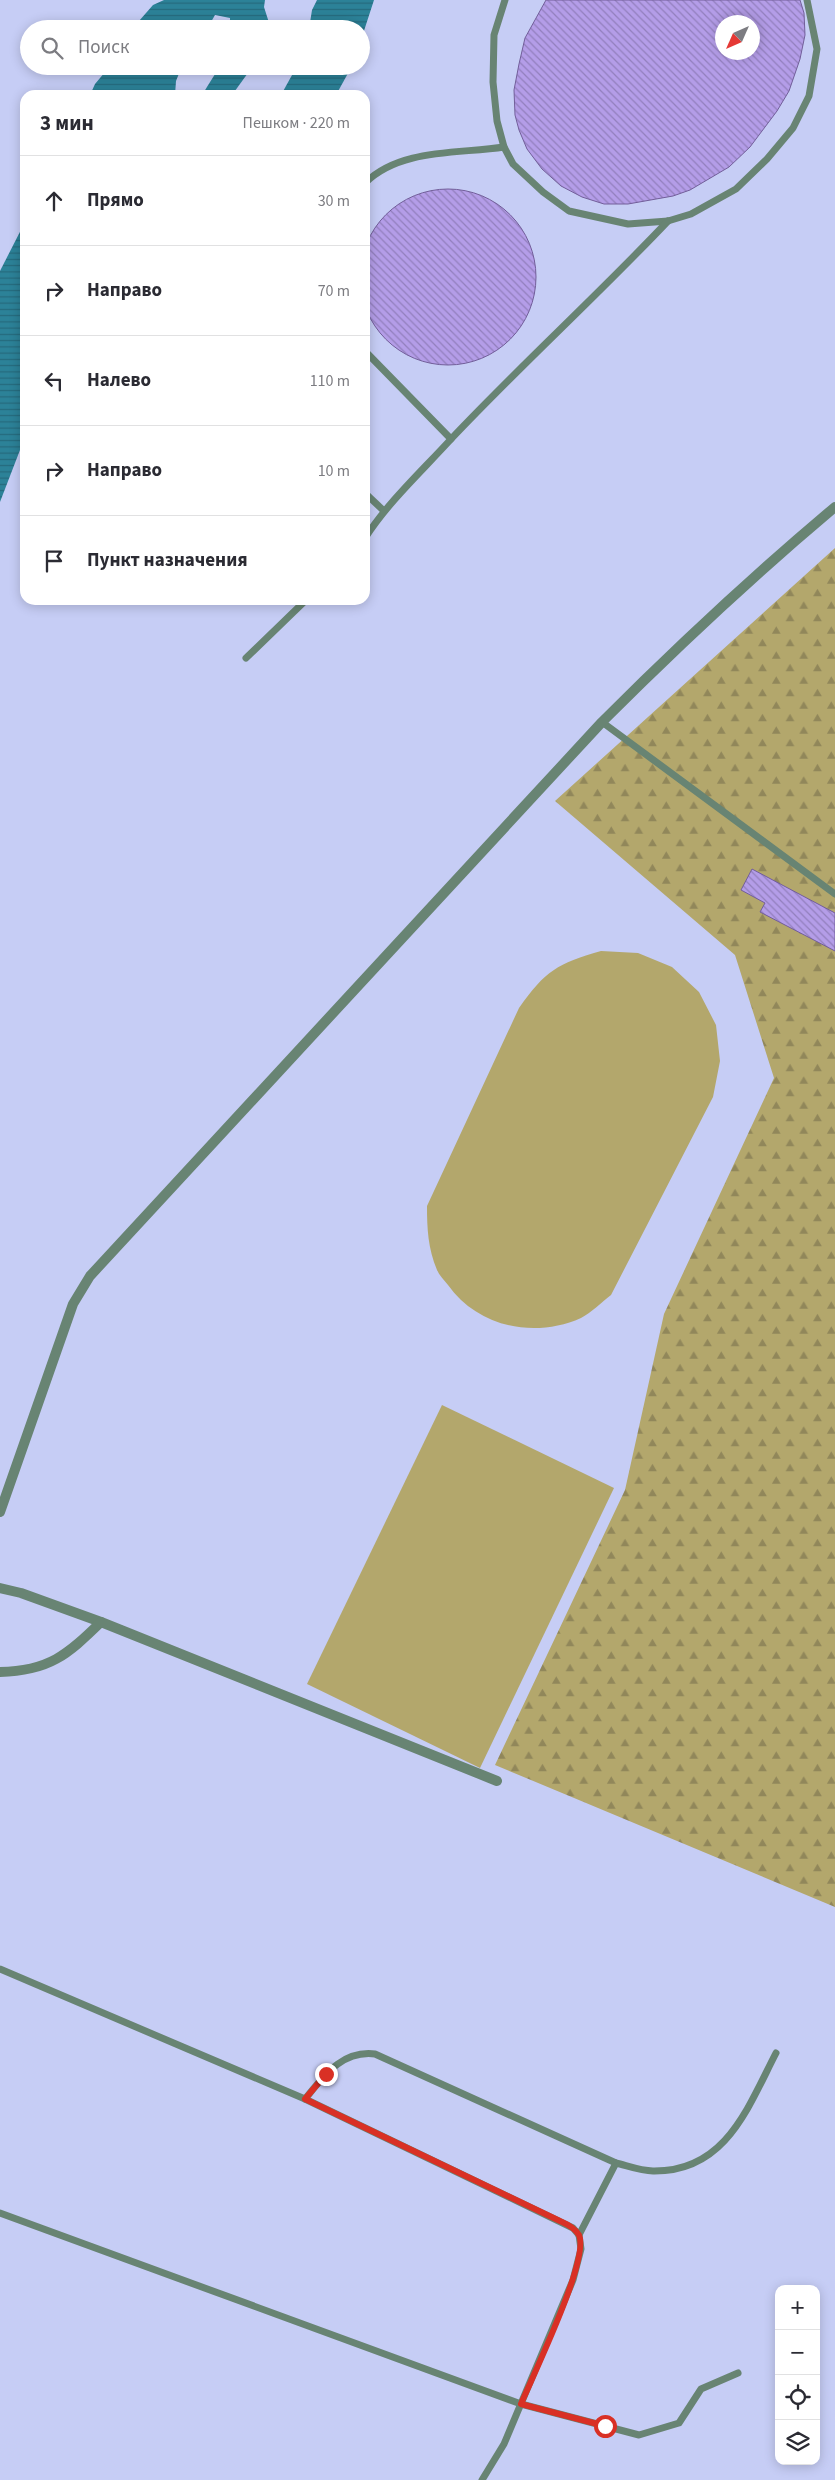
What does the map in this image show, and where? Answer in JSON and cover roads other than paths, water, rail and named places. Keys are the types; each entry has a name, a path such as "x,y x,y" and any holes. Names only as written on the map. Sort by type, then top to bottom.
{"street":[{"path":"0,1512 73,1304 90,1276 602,722 759,571 835,507"},
{"path":"0,1588 21,1593 101,1622 497,1781"},
{"path":"0,1672 21,1672 50,1664 71,1652 101,1622"}],"lane":[{"path":"505,0 494,35 493,82 497,121 504,148 513,164 543,192 569,211 628,224 668,221 691,214 736,189 767,159 793,128 810,96 817,49 808,0"},
{"path":"370,179 391,164 416,157 504,148"},
{"path":"370,531 384,511 500,387 615,277 668,221"},
{"path":"370,356 451,439"},
{"path":"370,498 384,511"},
{"path":"246,658 301,605"},
{"path":"602,722 835,894"},
{"path":"0,1969 305,2099 573,2228 579,2235 581,2249 573,2280 504,2444 482,2480"},
{"path":"305,2099 326,2074 346,2057 361,2052 375,2054 616,2163 651,2171 668,2171 692,2164 728,2140 740,2124 776,2053"},
{"path":"579,2235 616,2163"},
{"path":"0,2213 521,2404 639,2435 680,2423 700,2389 738,2373"}],"water":[{"path":"164,0 265,0 264,7 268,20 230,20 230,18 215,15 212,20 140,20 153,5"},
{"path":"317,0 374,0 368,20 310,20 312,10"},
{"path":"102,75 178,75 175,90 92,90"},
{"path":"214,75 246,75 236,90 205,90"},
{"path":"292,75 347,75 339,90 284,90"},
{"path":"20,232 20,450 0,502 0,271"}]}
